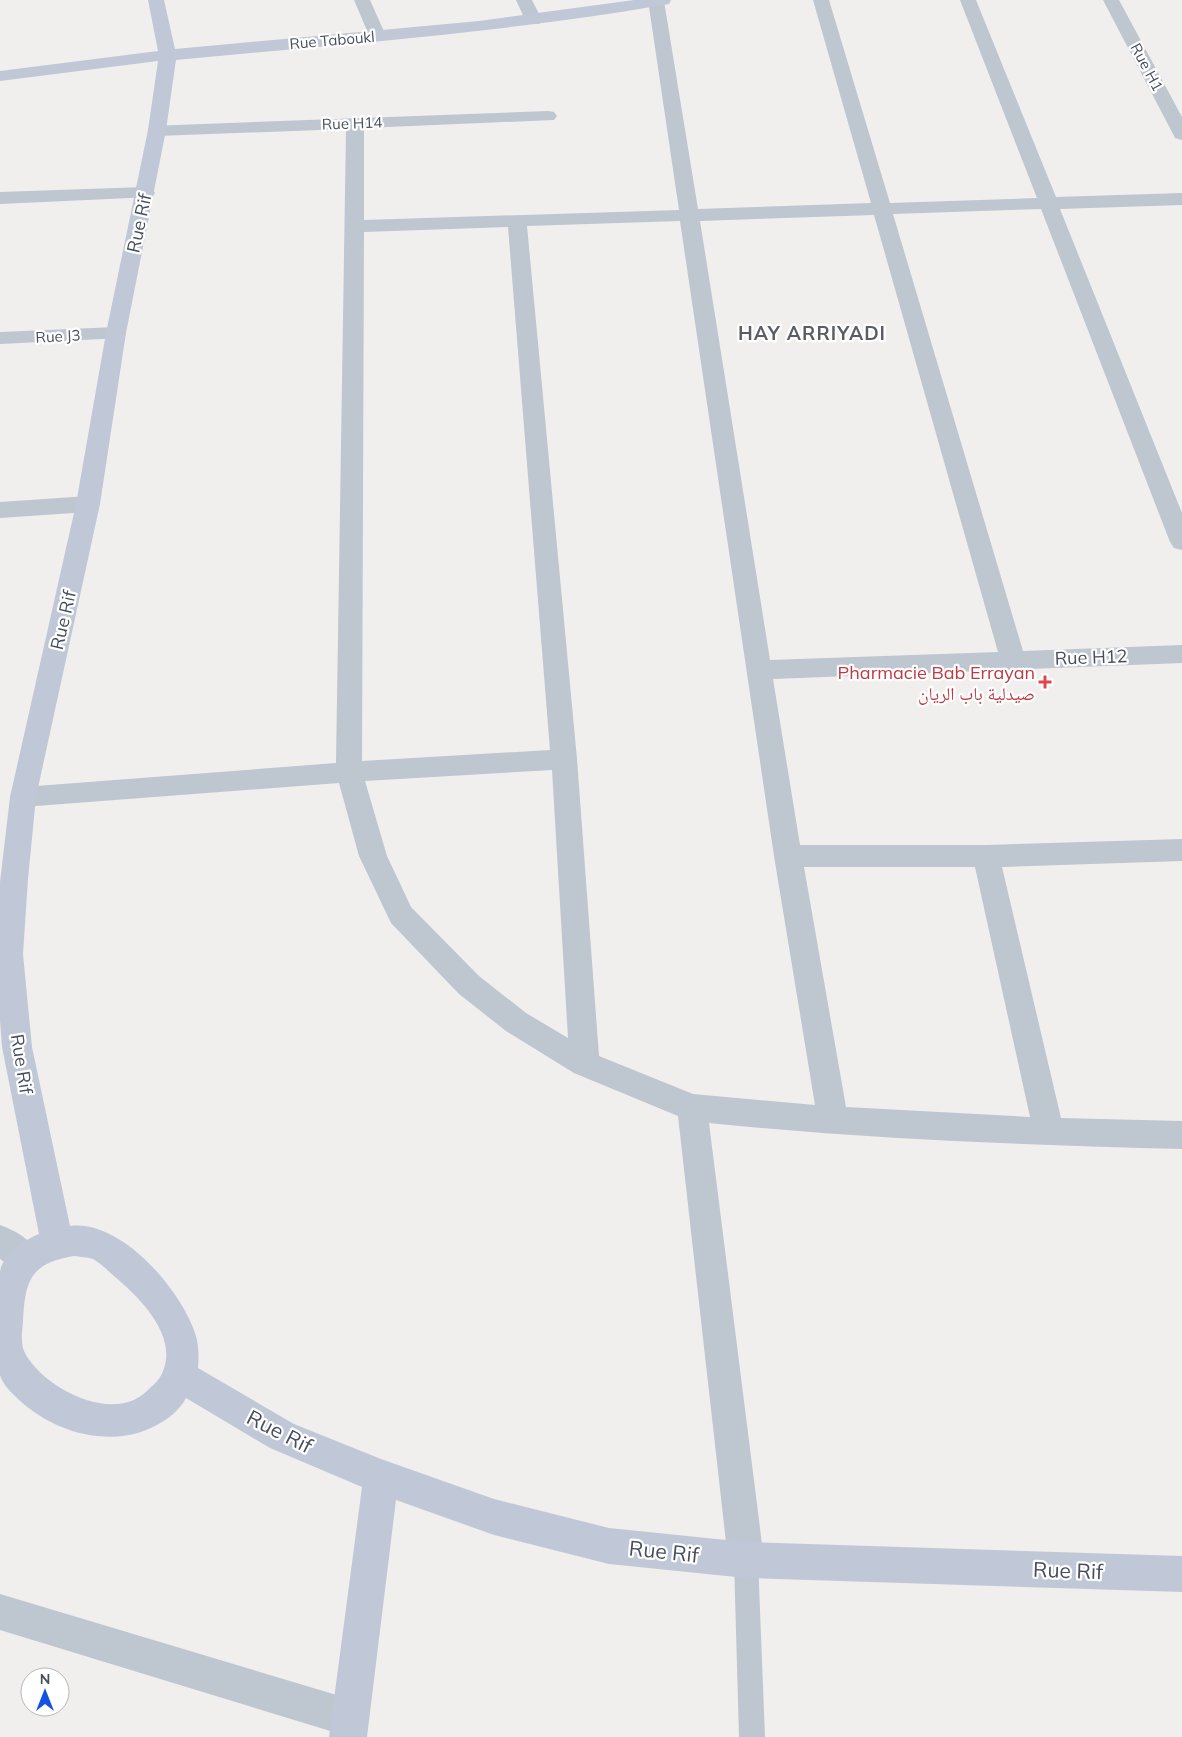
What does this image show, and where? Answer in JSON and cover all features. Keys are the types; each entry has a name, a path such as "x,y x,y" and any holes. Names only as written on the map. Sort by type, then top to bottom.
{"street":[{"name":"Rue Rif","path":"57,1242 17,1047 4,954 23,797 88,504 116,333 145,193 168,55 156,0"},
{"path":"362,0 377,36"},
{"path":"524,0 533,20"},
{"path":"821,0 1013,660"},
{"path":"968,0 1050,203 1182,542"},
{"name":"Rue H1","path":"1111,0 1182,134"},
{"name":"Rue Taboukl","path":"0,76 168,55 533,20 659,1"},
{"path":"659,1 689,215 788,856 833,1120"},
{"name":"Rue H14","path":"156,130 548,116"},
{"path":"355,124 349,772 373,856 401,915 469,985 516,1022 585,1064 692,1108 773,1116 1050,1132 1182,1135"},
{"path":"0,198 145,193"},
{"path":"354,226 1182,199"},
{"path":"517,221 564,759 585,1064"},
{"name":"Rue J3","path":"0,338 116,333"},
{"path":"0,510 88,504"},
{"name":"Rue H12","path":"760,670 1182,654"},
{"path":"23,797 349,772 564,759"},
{"path":"788,856 986,856 1182,850"},
{"path":"986,856 1050,1132"},
{"path":"692,1108 746,1560"},
{"path":"0,1240 26,1259"},
{"path":"74,1241 96,1245 117,1258 140,1277 168,1308 180,1332 183,1357 180,1376 170,1392 158,1405 144,1415 115,1422 84,1418 56,1406 6,1367 7,1295 12,1279 26,1259 43,1246 57,1242 74,1241"},
{"name":"Rue Rif","path":"180,1376 282,1436 382,1477 494,1517 609,1546 746,1560 1182,1574"},
{"path":"0,1612 349,1728 382,1477"}],"lane":[{"path":"746,1560 752,1737"}],"place":[{"name":"Pharmacie Bab Errayan صيدلية باب الريان","path":"1045,682"}],"district":[{"name":"HAY ARRIYADI","path":"812,333"}]}
